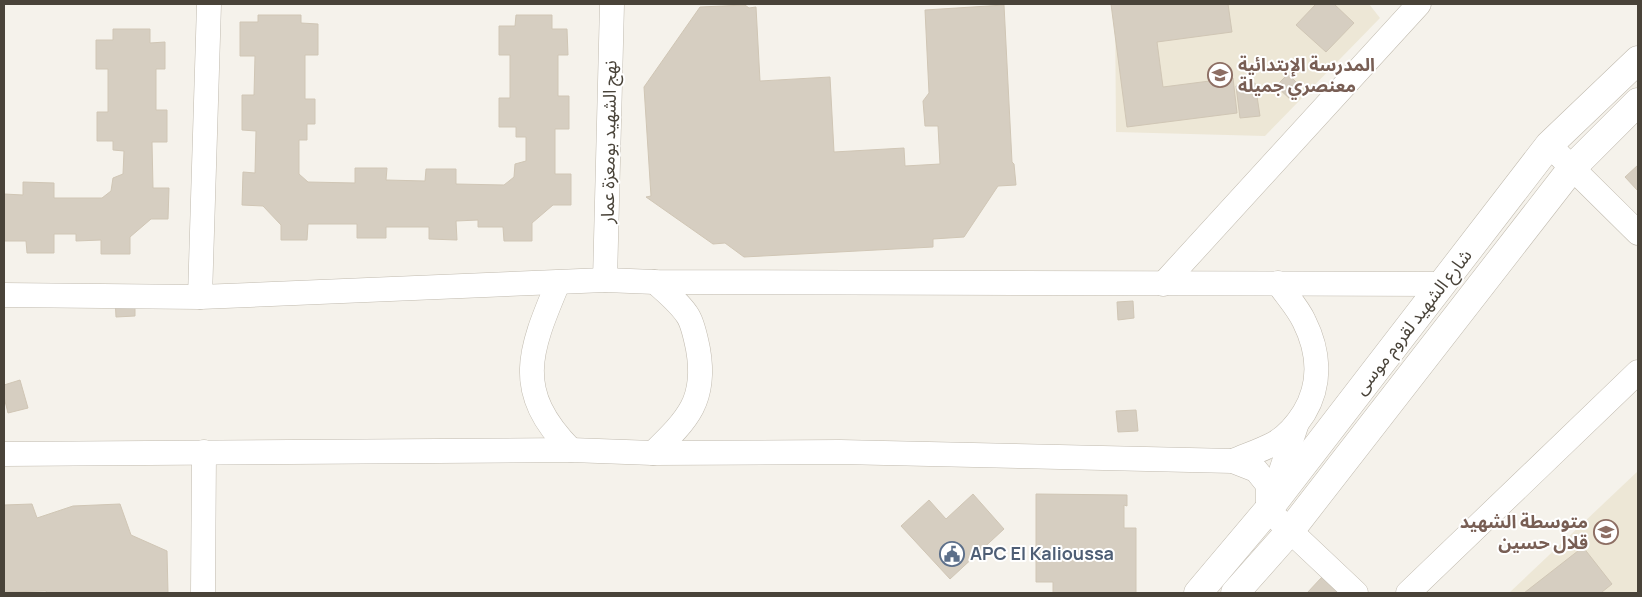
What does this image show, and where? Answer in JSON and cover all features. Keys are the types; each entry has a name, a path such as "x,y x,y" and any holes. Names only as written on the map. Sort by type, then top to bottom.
{"street":[{"path":"200,297 209,4"},
{"name":"نهج الشهيد بومعزة عمار","path":"605,280 612,4"},
{"path":"1163,284 1418,4"},
{"name":"شارع الشهيد لقروم موسى","path":"1198,593 1268,510 1549,145 1638,60"},
{"name":"شارع الشهيد لقروم موسى","path":"1235,593 1290,531 1572,168 1638,102"},
{"path":"1549,145 1638,233"},
{"path":"4,295 200,297 605,280 655,282 1443,284"},
{"path":"653,453 684,420 697,398 701,370 696,342 688,316 655,282"},
{"path":"558,283 544,317 531,364 533,390 543,414 555,433 571,450"},
{"path":"1268,510 1297,425 1308,406 1315,387 1317,374 1316,356 1304,320 1278,283"},
{"path":"1408,593 1638,372"},
{"path":"1233,461 1276,442 1297,425"},
{"path":"4,454 571,450 653,453 850,453 1233,461 1256,470 1268,485 1268,510 1356,593"},
{"path":"203,593 204,452"}],"shaded area":[{"name":"المدرسة الإبتدائية معنصري جميلة","path":"1115,4 1369,4 1380,18 1265,136 1116,132"},
{"name":"متوسطة الشهيد قلال حسين","path":"1638,471 1638,593 1509,593"}],"building":[{"path":"1111,4 1228,4 1232,32 1157,42 1163,87 1233,78 1237,113 1127,127"},
{"path":"1316,4 1334,4 1354,23 1326,52 1296,25"},
{"path":"745,5 749,8 756,7 760,81 830,77 834,152 904,148 905,166 940,164 938,126 925,126 923,101 929,93 925,10 1004,5 1012,162 1014,164 1016,185 998,186 964,237 933,239 933,247 744,257 725,243 713,244 646,197 651,196 644,87 700,7"},
{"path":"258,15 301,15 301,23 318,24 318,55 305,55 305,99 315,99 315,124 307,124 307,140 299,140 299,174 308,182 355,183 355,168 387,168 386,180 425,181 426,169 456,169 456,184 504,185 514,177 515,164 526,161 526,137 516,137 516,127 499,127 499,98 510,98 510,55 499,55 499,26 515,26 516,15 552,15 552,29 567,29 568,55 558,55 558,96 569,96 569,129 555,129 555,174 571,174 571,205 553,205 532,223 532,241 504,241 503,227 478,227 478,220 456,221 457,240 429,239 429,227 386,227 386,238 357,238 357,224 308,224 307,240 281,240 281,225 263,206 242,205 243,172 255,173 256,131 242,130 242,95 254,95 255,56 240,56 240,22 258,22"},
{"path":"113,29 150,29 150,43 165,42 165,69 156,69 156,110 167,110 167,142 152,142 153,188 169,188 168,219 151,219 130,237 130,254 101,254 101,240 76,241 76,234 54,234 54,253 27,253 26,241 4,241 4,194 23,195 23,182 54,183 54,198 102,198 111,191 113,178 123,174 124,151 113,150 113,141 97,141 97,112 108,112 108,69 96,69 96,40 113,40"},
{"path":"1288,74 1302,88 1291,100 1276,86"},
{"path":"1255,83 1260,116 1240,118 1236,86"},
{"path":"1638,165 1638,191 1625,177"},
{"path":"135,297 135,316 116,317 115,298"},
{"path":"1133,301 1134,318 1118,320 1117,302"},
{"path":"20,380 28,408 8,413 4,397 4,385"},
{"path":"1136,410 1138,431 1118,432 1116,411"},
{"name":"APC El Kalioussa","path":"973,494 1004,529 950,579 901,526 929,500 946,519"},
{"path":"1036,494 1127,495 1127,506 1124,505 1124,528 1136,528 1136,593 1053,593 1053,582 1036,582"},
{"path":"32,504 37,518 73,506 120,504 131,535 167,551 168,593 4,592 4,505"},
{"path":"1583,547 1612,584 1603,593 1524,593"},
{"path":"1322,577 1340,593 1307,593"}],"place":[{"name":"المدرسة الإبتدائية معنصري جميلة","path":"1220,75"},
{"name":"متوسطة الشهيد قلال حسين","path":"1606,532"},
{"name":"APC El Kalioussa","path":"952,554"}]}
